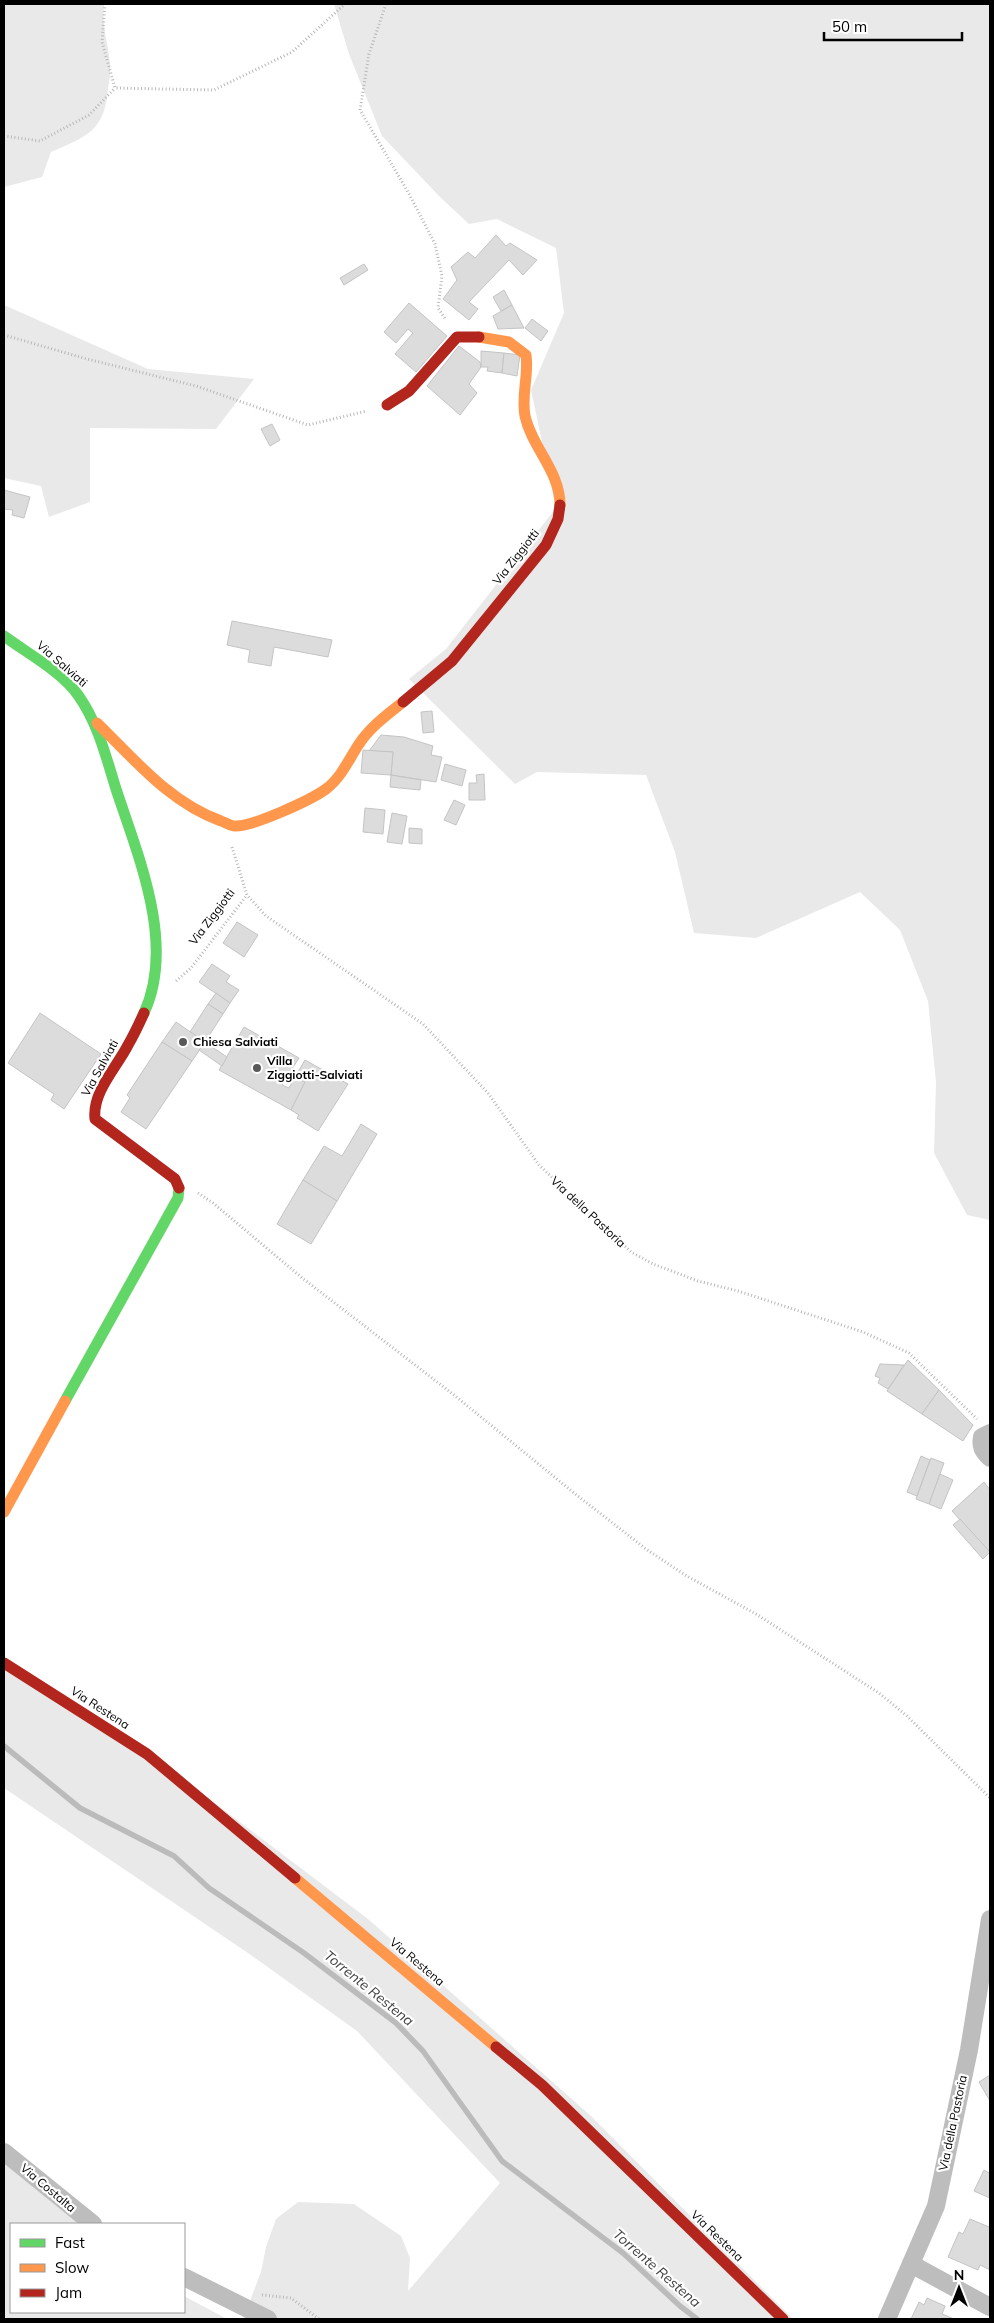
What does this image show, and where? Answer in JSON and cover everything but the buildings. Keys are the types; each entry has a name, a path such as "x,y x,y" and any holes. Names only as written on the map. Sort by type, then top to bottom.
{"street":[{"path":"387,405 410,392 458,337"},
{"name":"Via Ziggiotti","path":"235,826 258,821 282,812 326,789 342,772 360,742 382,719 452,661 546,545 555,528 560,510 559,491 555,475 526,420 523,396 527,357 524,351 507,341 484,337 458,337"},
{"name":"Via Salviati","path":"4,636 56,674 77,693 93,718 148,885 156,945 156,973 148,1004 128,1046 102,1089 94,1110 95,1119 175,1179 179,1188 178,1198"},
{"path":"93,718 162,787 207,816 235,826"},
{"path":"4,1512 178,1198"},
{"path":"986,1428 980,1444 990,1458"},
{"name":"Via Restena","path":"4,1662 147,1754 527,2072 783,2319"},
{"name":"Via della Pastoria","path":"887,2319 936,2206 984,1999 990,1919"},
{"name":"Via Costalta","path":"4,2152 92,2223"},
{"path":"911,2264 990,2307"},
{"path":"185,2278 268,2319"}],"path":[{"path":"105,4 102,42 115,88"},
{"path":"4,136 40,141 89,115 115,88 214,90 292,52 345,4"},
{"path":"386,4 369,54 360,110 408,192 435,244 442,276 438,308 458,337"},
{"path":"4,335 87,359 204,389 308,424 348,417 387,405"},
{"name":"Via Ziggiotti","path":"170,986 191,968 247,895 231,842 235,826"},
{"name":"Via della Pastoria","path":"247,895 266,916 424,1024 488,1093 539,1165 631,1252 653,1264 698,1281 738,1291 863,1332 909,1353 986,1428"},
{"path":"178,1198 185,1192 193,1191 202,1194 301,1277 461,1401 625,1533 685,1574 756,1614 879,1693 907,1716 990,1798"},
{"path":"259,2295 291,2298 319,2319"}],"shaded area":[{"path":"4,4 104,4 104,27 110,71 106,103 98,124 84,136 51,152 42,177 4,187"},
{"path":"334,4 990,4 990,1220 967,1215 934,1153 936,1082 928,1001 900,930 860,892 756,938 694,933 675,852 646,775 537,772 515,784 409,679 446,649 556,508 531,390 564,313 556,248 497,219 469,224 441,198 382,136 349,54"},
{"path":"4,305 148,369 254,379 216,429 90,428 90,502 49,517 41,486 4,478"},
{"path":"4,1659 162,1763 368,1919 591,2116 793,2319 243,2319 261,2272 266,2247 276,2219 298,2202 354,2204 401,2236 410,2258 408,2291 500,2183 357,2031 248,1953 4,1788"},
{"path":"4,2158 89,2223 10,2223 10,2313 185,2313 185,2297 227,2319 4,2319"}],"waterway":[{"name":"Torrente Restena","path":"4,1746 80,1808 174,1856 209,1888 304,1953 396,2023 423,2051 502,2161 623,2253 680,2306 697,2319"}],"traffic: fast":[{"path":"4,636 63,678 85,706 101,740 143,871 155,929 156,958 153,986 144,1013"},
{"path":"65,1401 178,1198 179,1188"}],"traffic: slow":[{"path":"479,337 509,342 526,355 525,416 533,439 556,481 560,505"},
{"path":"97,723 169,792 203,813 235,826 254,822 281,812 308,800 326,789 340,774 368,732 403,702"},
{"path":"4,1512 65,1401"},
{"path":"295,1878 496,2047"}],"traffic: jam":[{"path":"387,405 409,391 457,337 479,337"},
{"path":"403,702 452,661 546,545 558,519 560,505"},
{"path":"144,1013 101,1090 97,1099 95,1119 175,1179 179,1188"},
{"path":"4,1663 147,1754 295,1878"},
{"path":"496,2047 542,2085 783,2319"}],"place":[{"name":"Chiesa Salviati","path":"183,1042"},
{"name":"Villa Ziggiotti-Salviati","path":"257,1068"}]}
